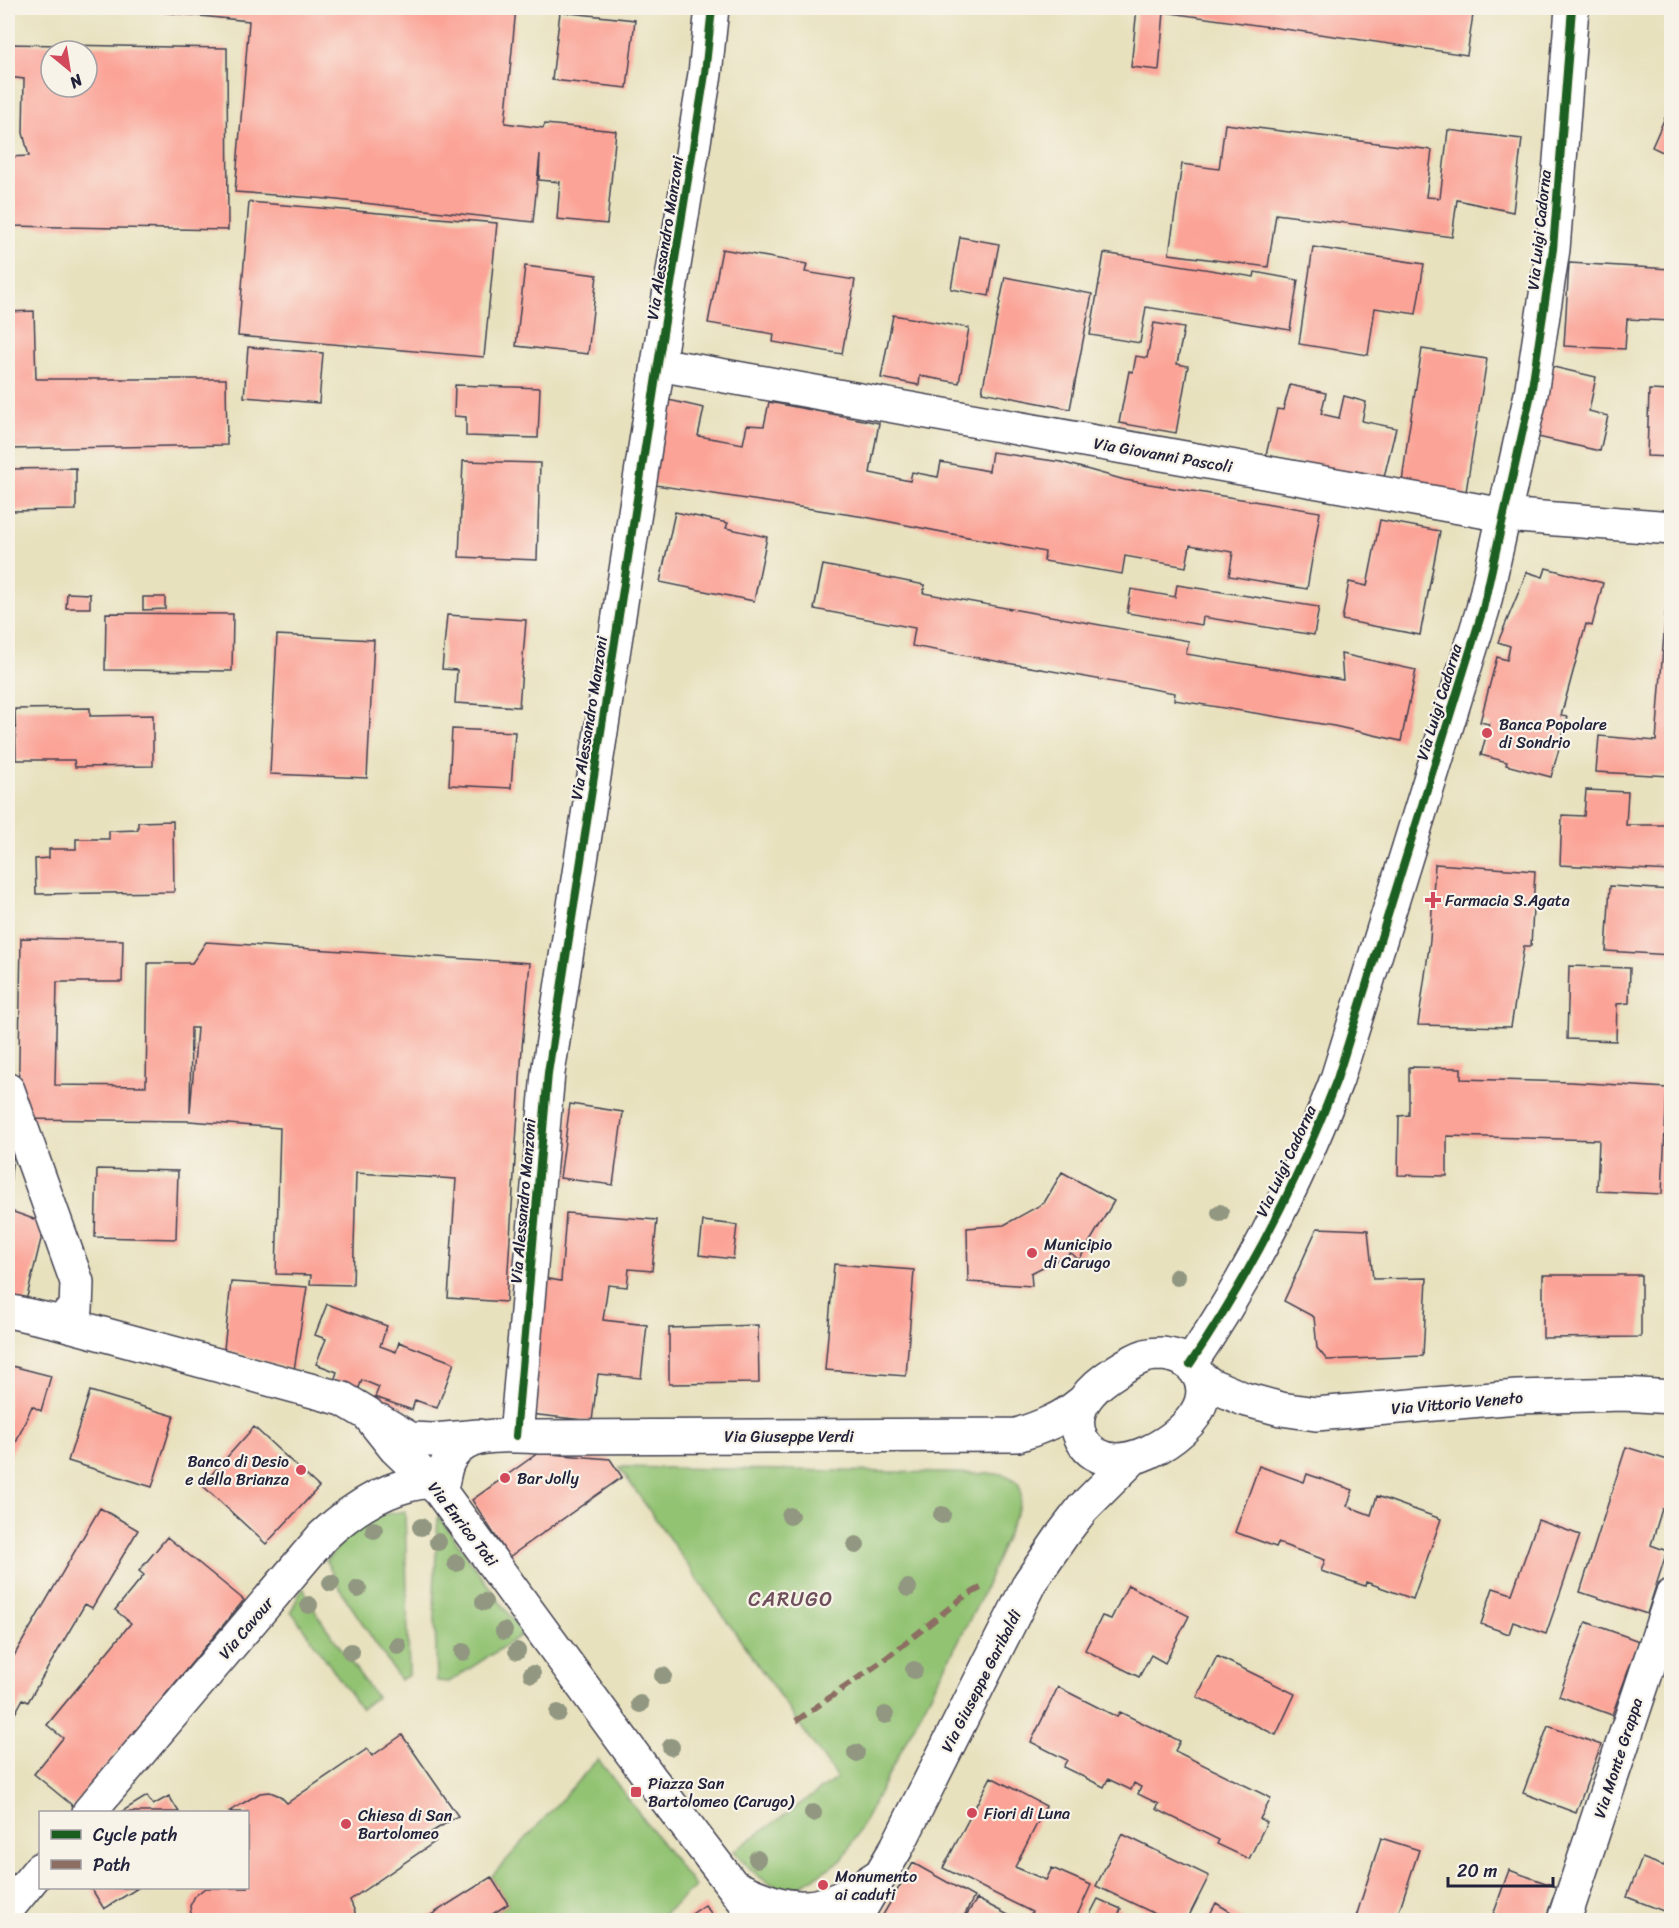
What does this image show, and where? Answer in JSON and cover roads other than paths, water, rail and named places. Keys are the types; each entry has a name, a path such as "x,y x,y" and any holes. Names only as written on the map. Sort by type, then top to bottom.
{"street":[{"name":"Via Alessandro Manzoni","path":"503,1436 548,1073 705,74 712,8"},
{"name":"Via Luigi Cadorna","path":"1185,1365 1222,1314 1282,1207 1315,1136 1337,1079 1483,609 1531,394 1552,249 1572,8"},
{"name":"Via Giovanni Pascoli","path":"658,364 1504,515 1671,528"},
{"path":"8,1090 77,1282 76,1310 58,1322"},
{"name":"Via Enrico Toti","path":"8,1311 58,1322 343,1399 368,1414 395,1448 435,1486 759,1920"},
{"path":"1146,1355 1185,1365 1203,1390 1200,1404 1191,1420 1166,1444 1132,1459 1115,1460 1098,1456 1086,1447 1078,1432 1076,1417 1081,1403 1094,1388 1130,1363 1146,1355"},
{"name":"Via Vittorio Veneto","path":"1185,1365 1211,1385 1244,1400 1316,1414 1517,1397 1623,1394 1671,1397"},
{"path":"1191,1420 1211,1410 1244,1400"},
{"name":"Via Giuseppe Verdi","path":"368,1414 410,1439 434,1440 503,1436 1017,1435 1043,1427 1066,1416 1081,1403"},
{"name":"Via Giuseppe Verdi","path":"435,1486 447,1463 458,1449 472,1441 503,1436"},
{"name":"Via Giuseppe Garibaldi","path":"854,1920 902,1837 1030,1582 1083,1508 1132,1459"},
{"name":"Via Cavour","path":"90,1811 323,1536 359,1506 395,1488 413,1482 435,1486"},
{"name":"Via Monte Grappa","path":"1564,1920 1671,1595"},
{"path":"17,1910 39,1871"},
{"name":"Via Enrico Toti","path":"732,1885 759,1899 804,1908 820,1906 841,1899 881,1874"}],"place":[{"name":"Banca Popolare di Sondrio","path":"1487,733"},
{"name":"Farmacia S.Agata","path":"1433,900"},
{"name":"Municipio di Carugo","path":"1032,1253"},
{"name":"Banco di Desio e della Brianza","path":"301,1470"},
{"name":"Bar Jolly","path":"505,1478"},
{"name":"Piazza San Bartolomeo (Carugo)","path":"636,1792"},
{"name":"Fiori di Luna","path":"972,1813"},
{"name":"Chiesa di San Bartolomeo","path":"346,1824"},
{"name":"Monumento ai caduti","path":"823,1885"}],"district":[{"name":"CARUGO","path":"791,1599"}]}
